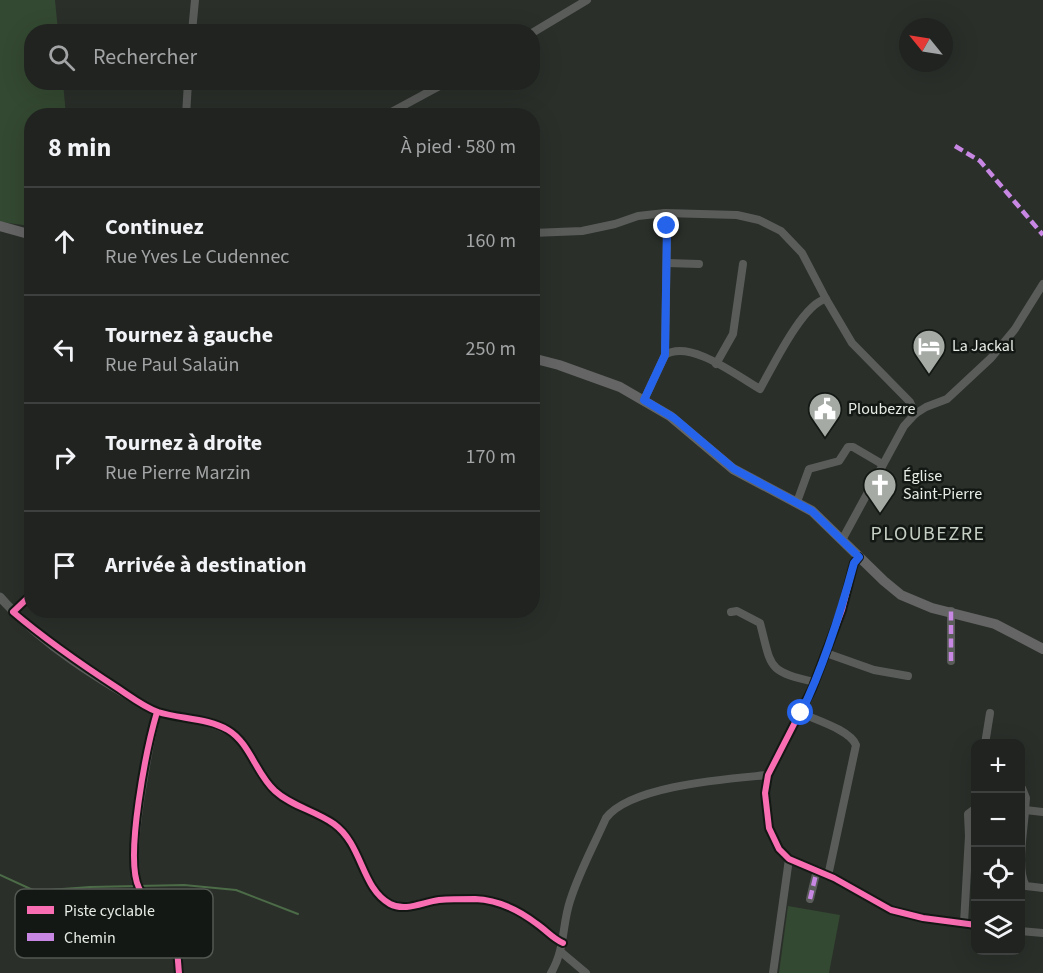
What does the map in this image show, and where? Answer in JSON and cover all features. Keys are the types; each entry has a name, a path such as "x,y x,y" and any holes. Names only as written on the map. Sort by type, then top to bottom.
{"main road":[{"path":"0,226 24,233"},
{"path":"540,360 584,373 620,387 674,418 734,469 812,511 901,595 932,608 995,624 1043,649"}],"street":[{"path":"193,24 195,0"},
{"path":"540,28 587,0"},
{"path":"186,108 188,90"},
{"path":"399,108 432,90"},
{"path":"540,233 582,231 638,216 664,213 737,215 759,220 781,231 802,253 852,343 910,402 915,414"},
{"path":"644,400 665,355 667,231 664,213"},
{"path":"667,263 699,264"},
{"path":"716,364 733,334 743,264"},
{"path":"842,540 904,426 915,414 947,399 991,358 1015,329 1043,284"},
{"path":"665,355 673,351 697,354 760,389 807,310 820,300 826,299"},
{"path":"797,501 808,469 838,461 848,447 854,447 882,464"},
{"path":"859,557 854,563 842,610 815,682 768,775 765,793 769,828 779,849 789,859 817,870 898,913 971,924"},
{"path":"0,597 13,612 47,641 157,711 220,727 232,733 241,741 260,774 274,790 334,824 346,835 362,861 372,888 380,897 392,904 404,907 438,901 474,899 496,902 517,910 563,943"},
{"path":"731,612 737,611 760,622 765,649 770,661 784,675 815,682"},
{"path":"951,611 951,662"},
{"path":"826,654 874,670 908,676"},
{"path":"140,889 134,866 134,838 147,753 157,711"},
{"path":"801,713 842,731 854,739 856,745 828,876"},
{"path":"986,739 990,713"},
{"path":"551,973 561,952 565,920 574,890 606,818 617,807 648,795 684,786 720,779 768,775"},
{"path":"1025,796 1025,810 1043,812"},
{"path":"964,923 969,836 968,814 971,811"},
{"path":"1022,847 1021,868 1026,886 1043,888"},
{"path":"773,973 789,859"},
{"path":"810,899 817,870"},
{"path":"1025,931 1043,933"},
{"path":"561,952 586,973"},
{"path":"178,958 179,973"}],"green space":[{"path":"0,0 55,0 57,24 24,24 24,90 64,90 65,108 24,108 24,225 0,222"},
{"path":"788,906 840,915 829,973 779,973"}],"waterway":[{"path":"0,875 31,889"},
{"path":"62,889 184,885 236,890 298,914"}],"marked path":[{"path":"955,146 980,161 1043,235"},
{"path":"951,611 951,661"},
{"path":"810,899 817,870"}],"cycle path":[{"path":"859,557 854,563 842,610 812,689 768,775 765,793 769,828 779,849 789,859 834,878 891,910 923,918 971,924"},
{"path":"24,602 13,612 65,652 133,698 158,712 212,723 236,736 275,791 288,801 327,819 344,833 373,888 390,904 402,907 444,900 492,901 523,914 563,943"},
{"path":"140,889 135,873 135,828 157,712"},
{"path":"178,958 179,973"}],"place":[{"name":"La Jackal","path":"929,375"},
{"name":"Ploubezre","path":"825,438"},
{"name":"Église Saint-Pierre","path":"880,514"}],"district":[{"name":"PLOUBEZRE","path":"928,534"}],"route":[{"path":"667,226 665,355 644,400 674,418 734,469 812,511 859,557 854,563 842,610 826,654 801,713"}]}
